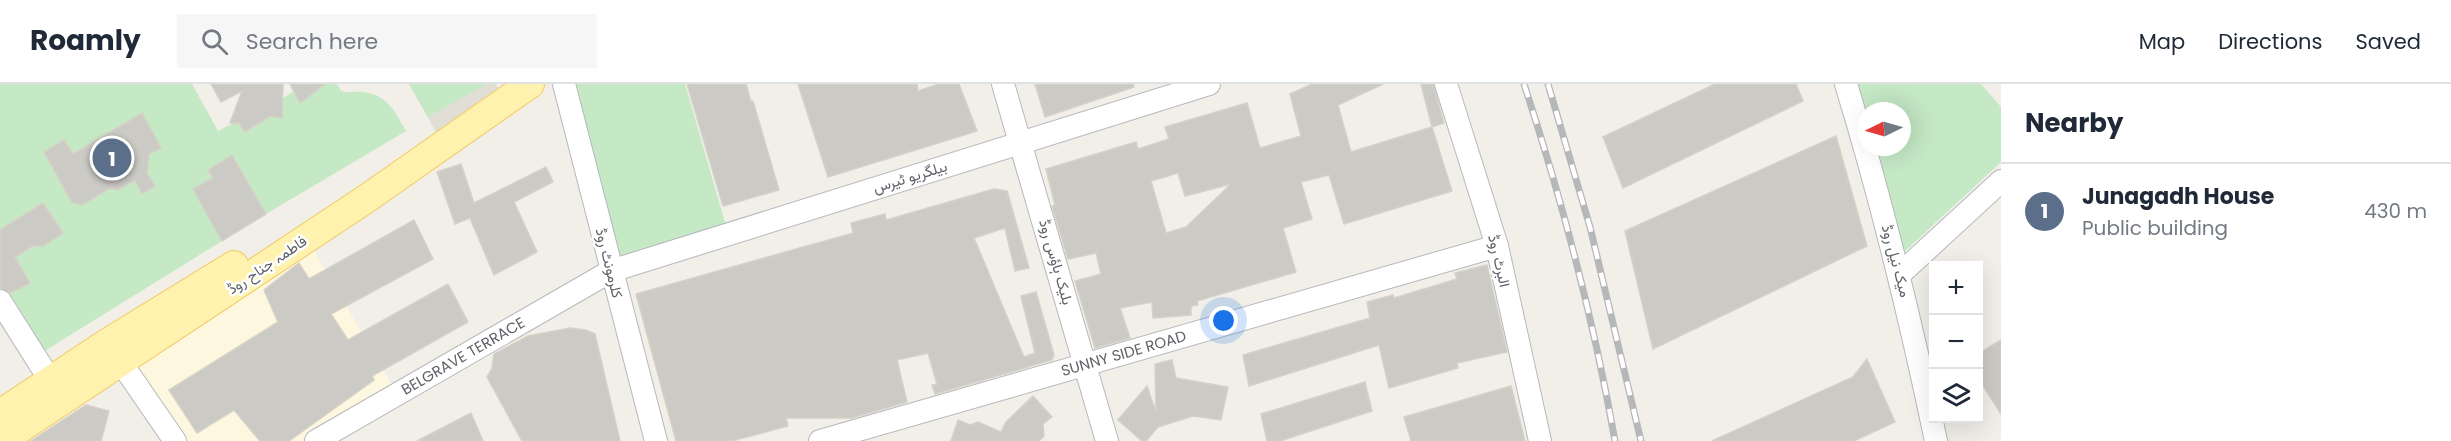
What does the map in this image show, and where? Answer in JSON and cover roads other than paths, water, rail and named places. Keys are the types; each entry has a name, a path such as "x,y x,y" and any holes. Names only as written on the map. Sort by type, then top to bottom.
{"main road":[{"name":"فاطمہ جناح روڈ","path":"1,441 114,353 281,237 368,180 503,84"},
{"name":"فاطمہ جناح روڈ","path":"0,414 50,380 114,353 366,199 530,84"}],"street":[{"name":"کلرمونٹ روڈ","path":"564,84 656,441"},
{"name":"بلیک ہاؤس روڈ","path":"1003,84 1107,441"},
{"name":"بیلگریو ٹیرس","path":"611,271 1209,84"},
{"name":"البرٹ روڈ","path":"1446,84 1497,246 1540,441"},
{"name":"میک نیل روڈ","path":"1846,84 1869,158 1899,275 1936,441"},
{"path":"1899,275 2001,182"},
{"name":"SUNNY SIDE ROAD","path":"820,441 1497,246"},
{"name":"BELGRAVE TERRACE","path":"316,441 611,271"},
{"path":"0,301 50,380"},
{"path":"114,353 175,441"}],"railway":[{"path":"1524,84 1576,261 1615,441"},
{"path":"1548,84 1590,227 1641,441"}],"place":[{"name":"Junagadh House","path":"112,158"}]}
